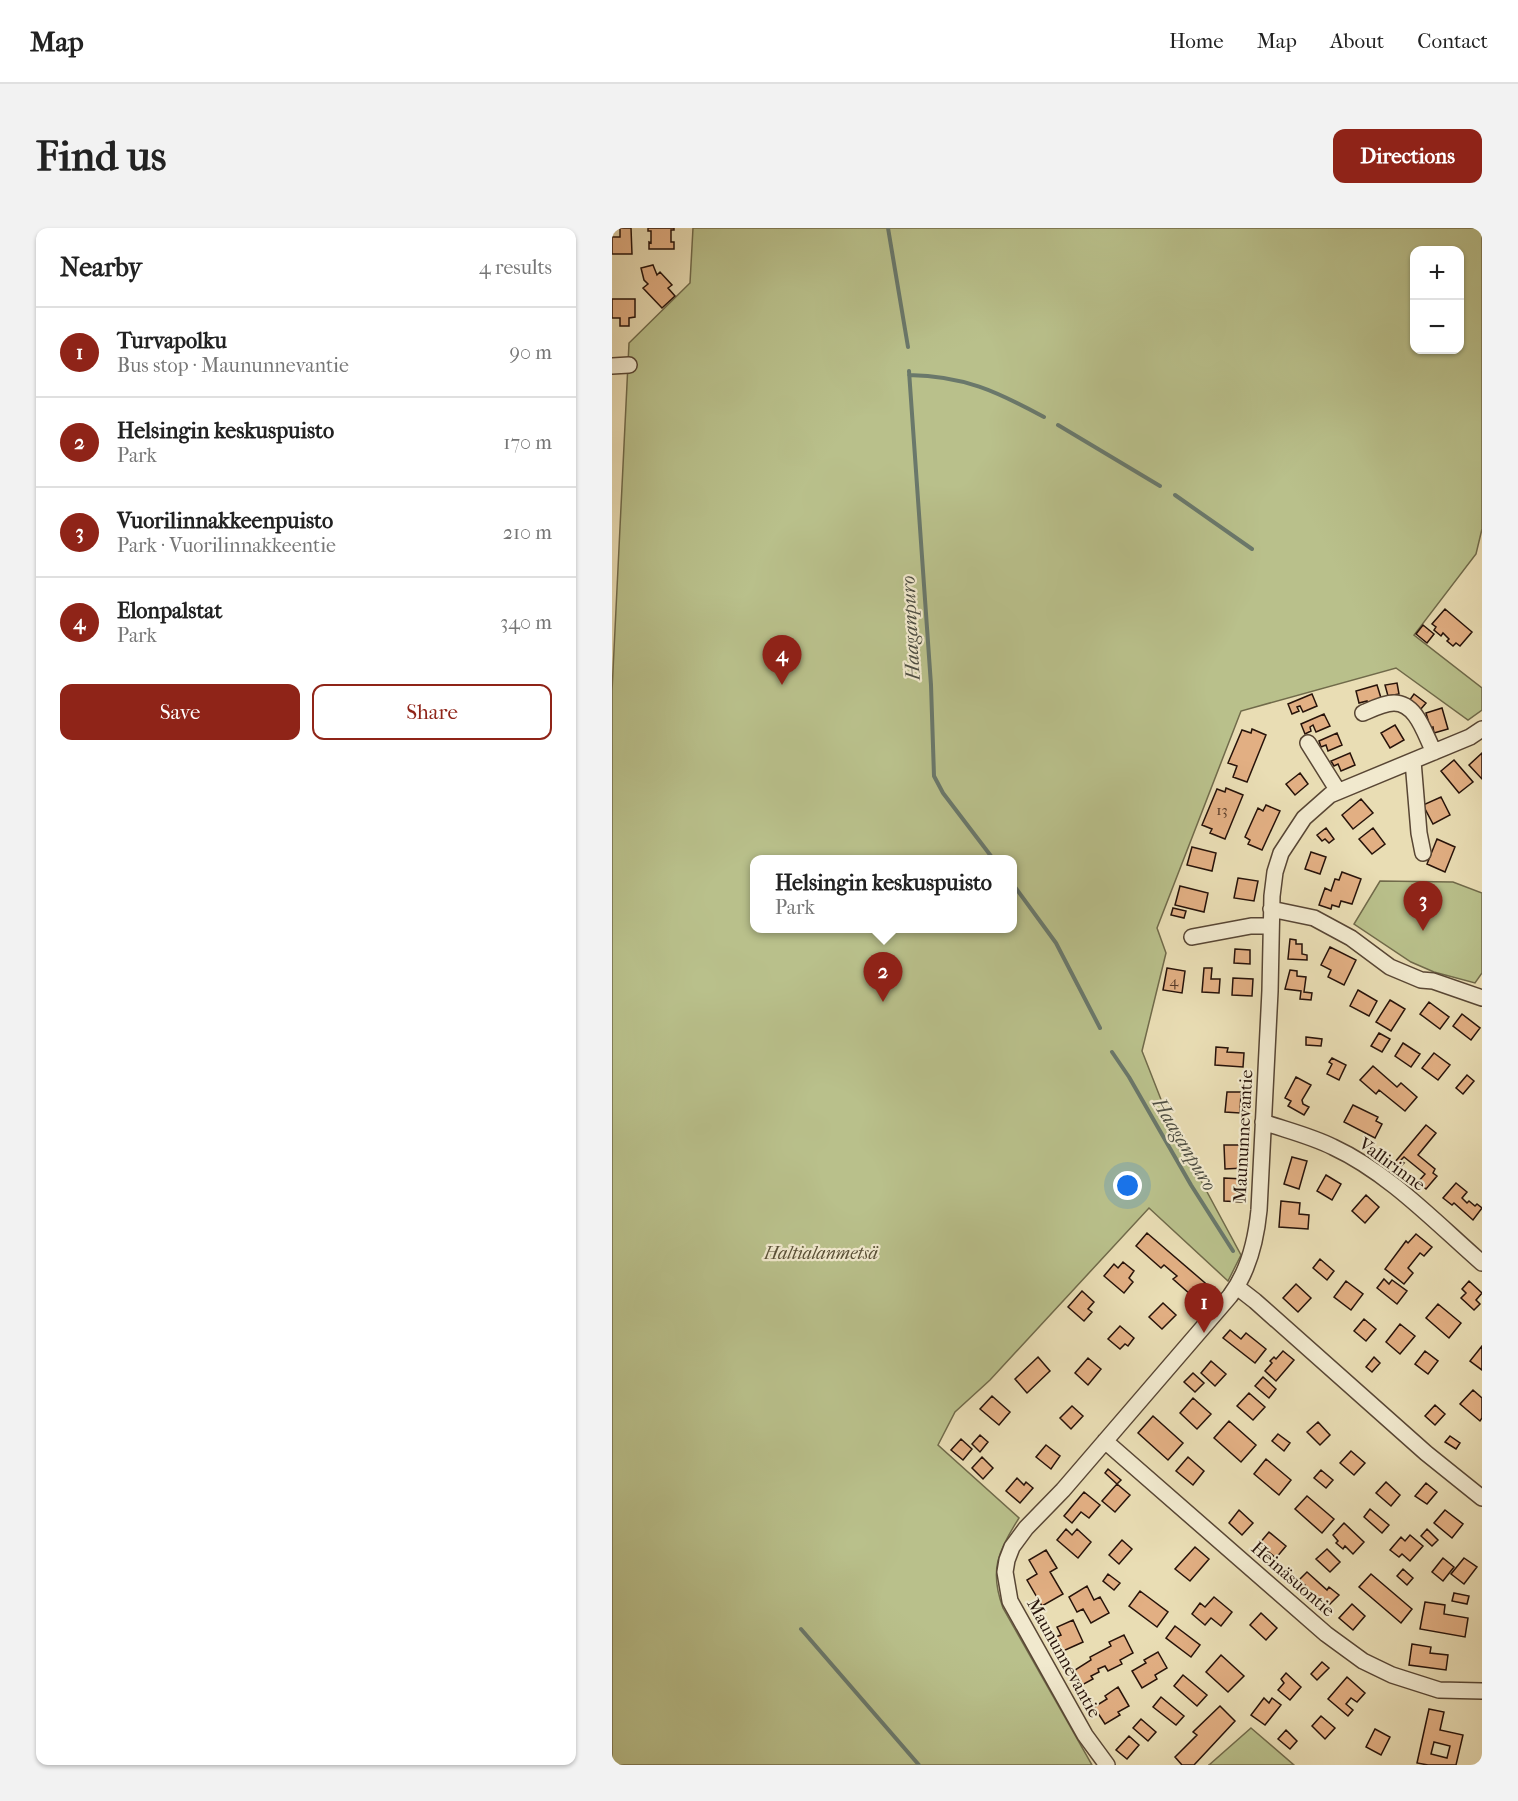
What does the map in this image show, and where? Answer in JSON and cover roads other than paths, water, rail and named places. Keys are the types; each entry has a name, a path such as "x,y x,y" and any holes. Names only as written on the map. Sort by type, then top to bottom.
{"street":[{"path":"612,366 629,365"},
{"path":"1363,713 1392,703 1404,704 1414,712 1434,752"},
{"name":"Maununnevantie","path":"1107,1765 1085,1735 1010,1601 1005,1572 1012,1547 1026,1528 1042,1513 1237,1287 1254,1245 1258,1217 1270,991 1271,909 1275,873 1285,846 1304,818 1316,806 1338,791 1470,737 1482,729"},
{"path":"1308,743 1338,791"},
{"path":"1413,760 1419,833 1423,853"},
{"path":"1271,909 1314,918 1351,938 1390,967 1421,980 1433,981 1482,998"},
{"path":"1192,937 1240,928 1271,926"},
{"name":"Vallirinne","path":"1263,1122 1332,1146 1352,1156 1397,1189 1482,1263"},
{"path":"1237,1287 1433,1459 1482,1498"},
{"name":"Heinäsuontie","path":"1105,1441 1326,1634 1363,1661 1392,1675 1439,1690 1482,1691"}],"waterway":[{"name":"Haaganpuro","path":"888,228 908,347"},
{"name":"Haaganpuro","path":"909,371 931,685 934,776 943,793 990,855"},
{"name":"Haaganpuro","path":"909,375 947,378 963,382 995,393 1044,417"},
{"name":"Haaganpuro","path":"1058,425 1160,486"},
{"name":"Haaganpuro","path":"1175,495 1252,549"},
{"name":"Haaganpuro","path":"1017,890 1056,943 1100,1028"},
{"name":"Haaganpuro","path":"1112,1052 1233,1251"},
{"path":"801,1629 919,1765"}],"place":[{"name":"Elonpalstat","path":"782,685"},
{"name":"Vuorilinnakkeenpuisto","path":"1423,931"},
{"name":"Helsingin keskuspuisto","path":"883,1002"},
{"name":"Turvapolku","path":"1204,1333"}],"park label":[{"name":"Haltialanmetsä","path":"821,1253"}]}
